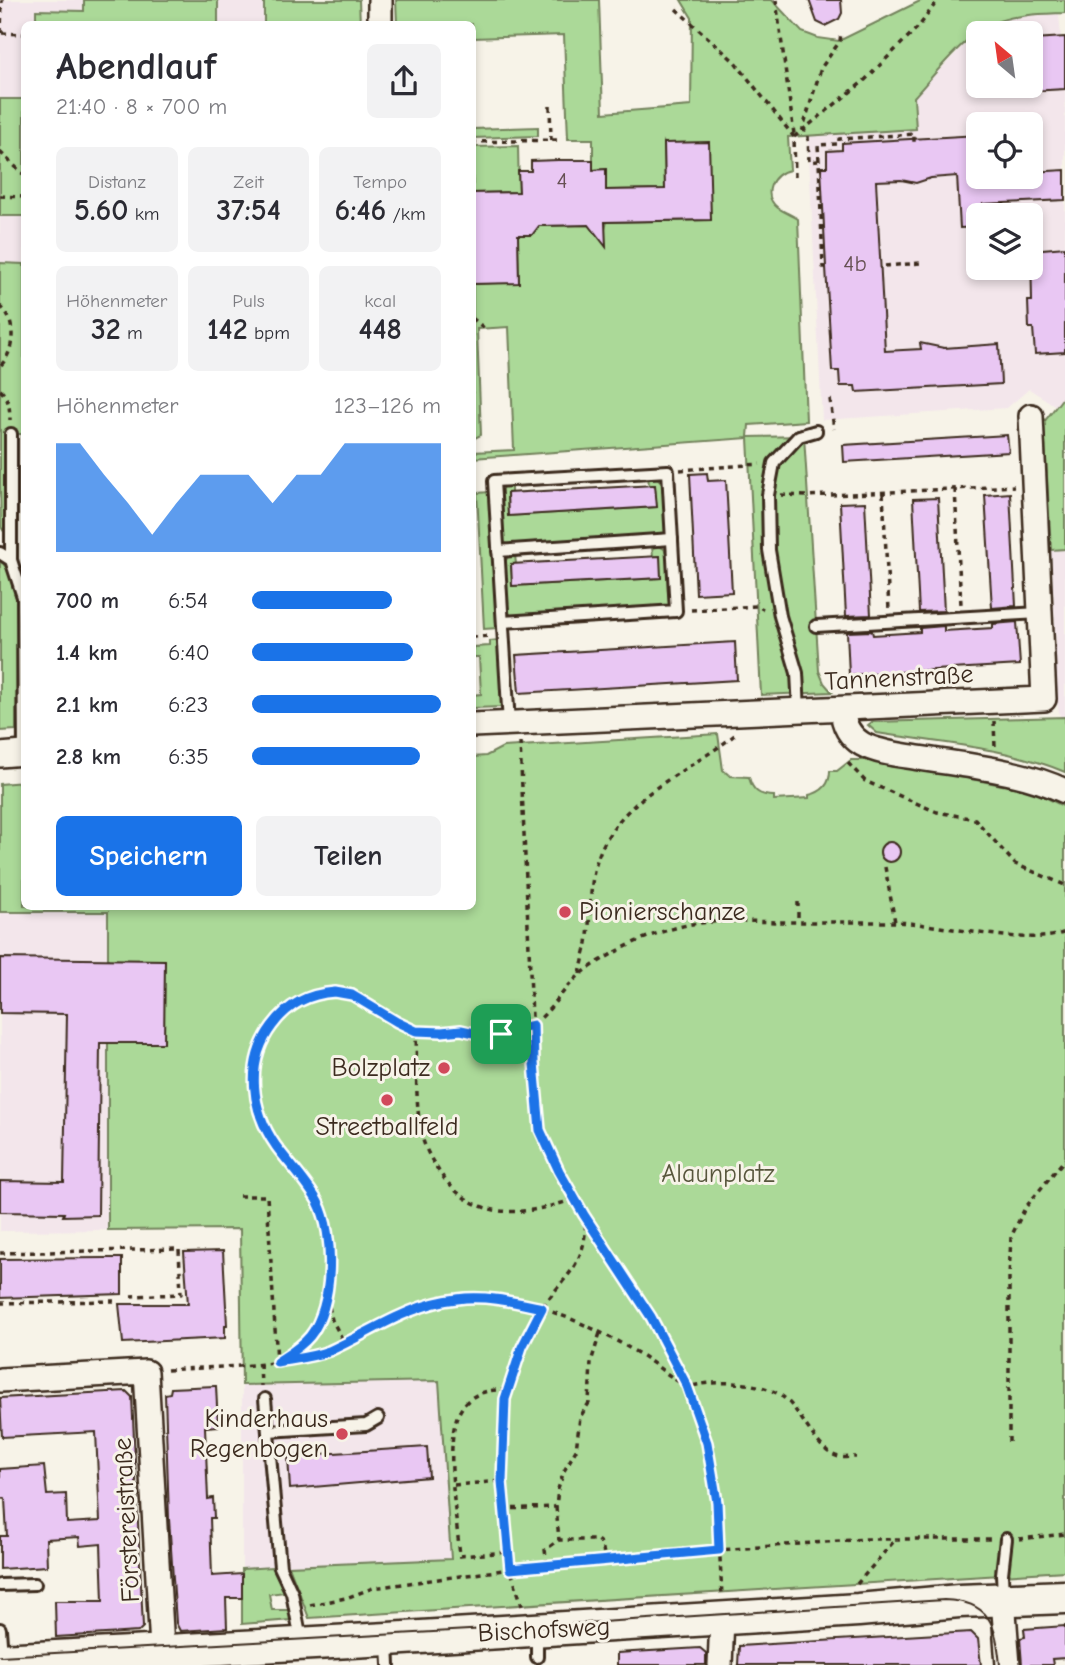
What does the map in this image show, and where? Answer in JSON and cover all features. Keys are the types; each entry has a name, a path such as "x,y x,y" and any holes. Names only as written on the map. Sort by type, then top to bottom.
{"street":[{"path":"380,0 380,21"},
{"name":"Tannenstraße","path":"476,725 1044,699 1031,416"},
{"path":"842,709 842,721 852,736 864,745 898,754 1040,779 1065,791"},
{"path":"0,755 21,753"},
{"path":"0,1380 146,1372"},
{"name":"Förstereistraße","path":"146,1372 162,1659"},
{"name":"Bischofsweg","path":"1,1650 162,1659 300,1630 388,1652 532,1631 1065,1597"},
{"path":"1003,1599 1008,1665"},
{"path":"720,1665 722,1619"}],"lane":[{"path":"799,710 797,673 780,616 769,550 768,495 774,463 799,436 816,430"},
{"path":"11,433 11,560 21,591"},
{"path":"503,622 676,611 667,471 494,481 503,622 514,724"},
{"path":"498,551 672,539"},
{"path":"0,553 11,560"},
{"path":"816,626 1040,613"},
{"path":"265,1399 280,1567 292,1593 300,1630"},
{"path":"268,1431 366,1425 378,1418"},
{"path":"1003,1599 1002,1574 1006,1539"},
{"path":"0,1585 34,1584"}],"path":[{"path":"2,0 1,33 21,34"},
{"path":"776,0 794,136 795,177"},
{"path":"794,136 864,81 920,24 938,0"},
{"path":"677,9 735,62 794,136"},
{"path":"819,161 809,162 808,136 803,128 821,68 840,41 841,32"},
{"path":"550,106 551,140"},
{"path":"822,267 818,145 839,144 839,139 914,134 914,143"},
{"path":"476,142 557,140"},
{"path":"0,152 21,172"},
{"path":"0,196 21,197"},
{"path":"885,266 921,263"},
{"path":"0,306 8,316 12,344 6,360 0,366"},
{"path":"476,321 484,328"},
{"path":"0,390 10,408 11,433"},
{"path":"830,399 834,429"},
{"path":"667,471 774,463"},
{"path":"768,495 808,496 1034,485"},
{"path":"955,489 962,617"},
{"path":"883,493 889,622"},
{"path":"676,611 757,606"},
{"path":"994,713 995,755"},
{"path":"514,724 540,1130 584,1215 651,1317 687,1386 707,1443 717,1502 722,1619"},
{"path":"580,974 587,942 595,868 607,835 634,804 719,748"},
{"path":"848,763 865,781 937,812 975,819 1015,864 1065,885"},
{"path":"885,867 895,922"},
{"path":"798,902 798,922"},
{"path":"345,1342 332,1320 327,1295 327,1225 307,1183 277,1147 266,1129 256,1099 253,1078 256,1056 263,1039 283,1012 299,1000 317,993 352,995 416,1031 461,1030 488,1036 533,1025 580,974 634,943 692,924 895,922 1039,937 1065,932"},
{"path":"416,1031 421,1133 432,1161 449,1184 481,1208 505,1213 552,1206 575,1199"},
{"path":"1009,1442 1011,1237 1025,1208 1065,1159"},
{"path":"239,1195 267,1196 277,1362"},
{"path":"532,1631 510,1569 503,1509 501,1458 506,1390 522,1347 542,1308 572,1272 580,1258 586,1229 584,1215"},
{"path":"0,1253 179,1249 181,1294 131,1296"},
{"path":"277,1362 299,1348 312,1334 327,1295"},
{"path":"146,1372 260,1364 327,1352 410,1310 446,1300 505,1300 542,1308 600,1333 687,1386 713,1383 761,1386 783,1396 824,1449 838,1458 856,1457"},
{"path":"0,1303 114,1301"},
{"path":"559,1539 556,1507 558,1489 576,1450 580,1417 589,1403 591,1362 600,1333"},
{"path":"260,1364 265,1399"},
{"path":"506,1390 482,1392 468,1400 459,1412 452,1431 460,1556 508,1552"},
{"path":"454,1485 502,1481"},
{"path":"503,1509 556,1507"},
{"path":"300,1630 304,1606 346,1598 373,1588 547,1564 865,1539 1029,1539 1065,1534"},
{"path":"547,1564 545,1549 559,1539 597,1540 602,1544 605,1559"},
{"path":"858,1610 856,1584 896,1539"}],"shaded area":[{"path":"0,0 359,0 360,21 21,21 21,290 0,290"},
{"path":"1059,14 1061,37 1065,37 1065,395 1056,406 1029,389 1007,408 822,420 808,136 915,129 914,97 966,42 966,98 1043,98 1043,21 998,21 1020,16"},
{"path":"1065,549 1065,717 1060,717 1053,645 1056,645 1051,550"},
{"path":"109,911 108,1230 0,1231 0,912"},
{"name":"Kinderhaus Regenbogen","path":"439,1380 451,1559 242,1569 242,1385"}],"green space":[{"path":"84,0 218,0 218,21 36,21 36,10 84,11"},
{"path":"264,0 359,0 360,21 264,21"},
{"path":"396,0 599,0 603,113 691,106 692,18 681,0 772,0 802,32 839,41 922,0 1065,0 1065,13 999,21 966,21 966,41 914,97 916,129 788,137 790,170 778,175 771,185 770,197 773,203 798,219 806,421 749,425 748,437 804,436 819,671 832,692 761,695 748,438 476,458 476,452 514,450 509,327 477,329 481,435 476,438 476,284 519,282 518,244 476,244 535,226 592,225 595,233 604,233 607,222 710,220 664,143 665,189 606,190 606,169 593,170 593,139 568,139 564,35 476,38 476,21 397,21"},
{"path":"0,99 21,99 21,216 0,216"},
{"path":"538,127 538,136 476,138 476,129"},
{"path":"518,146 519,192 476,193 476,147"},
{"path":"0,263 21,264 21,434 7,434 6,535 1,527"},
{"path":"1065,395 1065,549 1051,550 1044,422"},
{"path":"655,475 662,483 667,531 663,536 509,546 502,540 499,491 506,484 511,484 511,493 507,494 508,516 656,507 655,485 649,485 648,476"},
{"path":"490,492 498,628 484,629 477,493"},
{"path":"659,546 667,554 671,602 668,607 514,617 506,611 504,562 510,555 515,555 516,564 511,565 513,586 660,578 660,556 653,556 652,547"},
{"path":"0,560 10,575 17,601 16,730 0,731"},
{"path":"499,640 503,707 476,708 476,695 481,694 476,647 490,646 490,641"},
{"path":"1065,717 1065,772 996,751 877,733 868,725 872,722"},
{"name":"Alaunplatz","path":"718,734 723,770 730,776 749,777 755,789 761,794 774,796 774,800 809,798 809,795 824,787 829,780 830,771 837,771 851,760 874,760 1033,791 1065,807 1065,1571 309,1618 289,1566 451,1559 439,1381 242,1385 240,1229 108,1230 108,912 0,912 0,784 21,782 21,910 476,910 476,757 486,756 503,747"},
{"path":"272,1567 285,1592 269,1594 272,1610 289,1610 291,1620 242,1624 242,1569"}],"building":[{"path":"809,0 841,0 842,13 839,19 825,26 817,22"},
{"path":"1065,37 1065,89 1043,90 1043,38"},
{"path":"966,136 966,189 1043,189 1043,171 1065,170 1065,200 966,203 966,228 960,228 957,176 931,178 916,183 901,180 876,181 885,351 921,349 920,343 944,348 999,344 1001,384 856,392 855,386 840,386 839,371 832,371 821,167 827,167 827,151 842,150 842,143"},
{"path":"709,142 711,220 605,222 606,247 589,225 539,226 532,235 518,235 519,283 476,284 476,193 519,192 518,171 531,171 531,161 558,160 593,160 593,170 606,169 606,190 665,189 664,143"},
{"path":"1065,247 1065,352 1035,354 1033,328 1029,328 1028,301 1032,301 1032,280 1043,280 1043,249"},
{"path":"1007,435 1009,452 844,462 843,445"},
{"path":"707,473 708,481 726,480 732,592 696,594 690,474"},
{"path":"655,485 657,507 508,516 507,493"},
{"path":"1010,493 1016,606 992,608 985,495"},
{"path":"938,498 944,611 919,612 913,499"},
{"path":"865,502 871,615 846,616 840,503"},
{"path":"660,556 661,578 512,586 511,564"},
{"path":"1017,622 1020,665 849,675 847,632 872,631 873,635 920,632 920,628 944,626 944,631 993,628 993,624"},
{"path":"735,642 737,680 519,693 516,655"},
{"path":"890,842 897,845 900,852 897,859 890,862 883,859 880,852 883,845"},
{"path":"0,958 165,960 164,1043 100,1043 98,1215 0,1212 0,1181 64,1182 67,1014 0,1013"},
{"path":"223,1251 227,1325 225,1338 123,1343 119,1304 188,1304 184,1252"},
{"path":"122,1258 122,1294 0,1298 0,1259"},
{"path":"216,1386 218,1426 205,1427 208,1499 213,1498 214,1518 210,1518 212,1576 242,1574 242,1598 226,1598 227,1628 180,1631 176,1623 169,1519 165,1394 170,1393 171,1388"},
{"path":"126,1391 132,1397 143,1627 138,1632 56,1637 55,1601 103,1601 101,1544 80,1546 79,1537 46,1539 47,1566 0,1569 0,1536 7,1536 5,1499 0,1498 0,1469 44,1466 47,1495 66,1494 67,1523 100,1521 96,1432 2,1437 0,1398"},
{"path":"427,1447 429,1477 290,1489 288,1456"},
{"path":"1065,1626 1065,1658 1052,1659 1053,1665 1022,1665 1020,1638 1025,1637 1024,1629"},
{"path":"971,1632 978,1639 981,1665 738,1665 739,1646"},
{"path":"700,1648 706,1653 706,1665 617,1665 617,1653"}],"tram line":[{"path":"0,1656 944,1600 972,1605 988,1618 996,1638 1000,1665"}],"place":[{"name":"Pionierschanze","path":"565,912"},
{"name":"Bolzplatz","path":"444,1068"},
{"name":"Streetballfeld","path":"387,1100"},
{"name":"Kinderhaus Regenbogen","path":"342,1434"}],"route":[{"path":"335,992 352,995 416,1031 461,1030 488,1036 501,1034 533,1025 540,1130 584,1215 651,1317 687,1386 707,1443 717,1502 719,1550 510,1569 503,1509 501,1458 506,1390 522,1347 542,1308 505,1300 458,1298 410,1310 327,1352 277,1362 299,1348 312,1334 321,1315 327,1295 329,1246 327,1225 319,1204 307,1183 277,1147 266,1129 256,1099 253,1078 256,1056 263,1039 283,1012 299,1000 317,993 335,992"}]}
